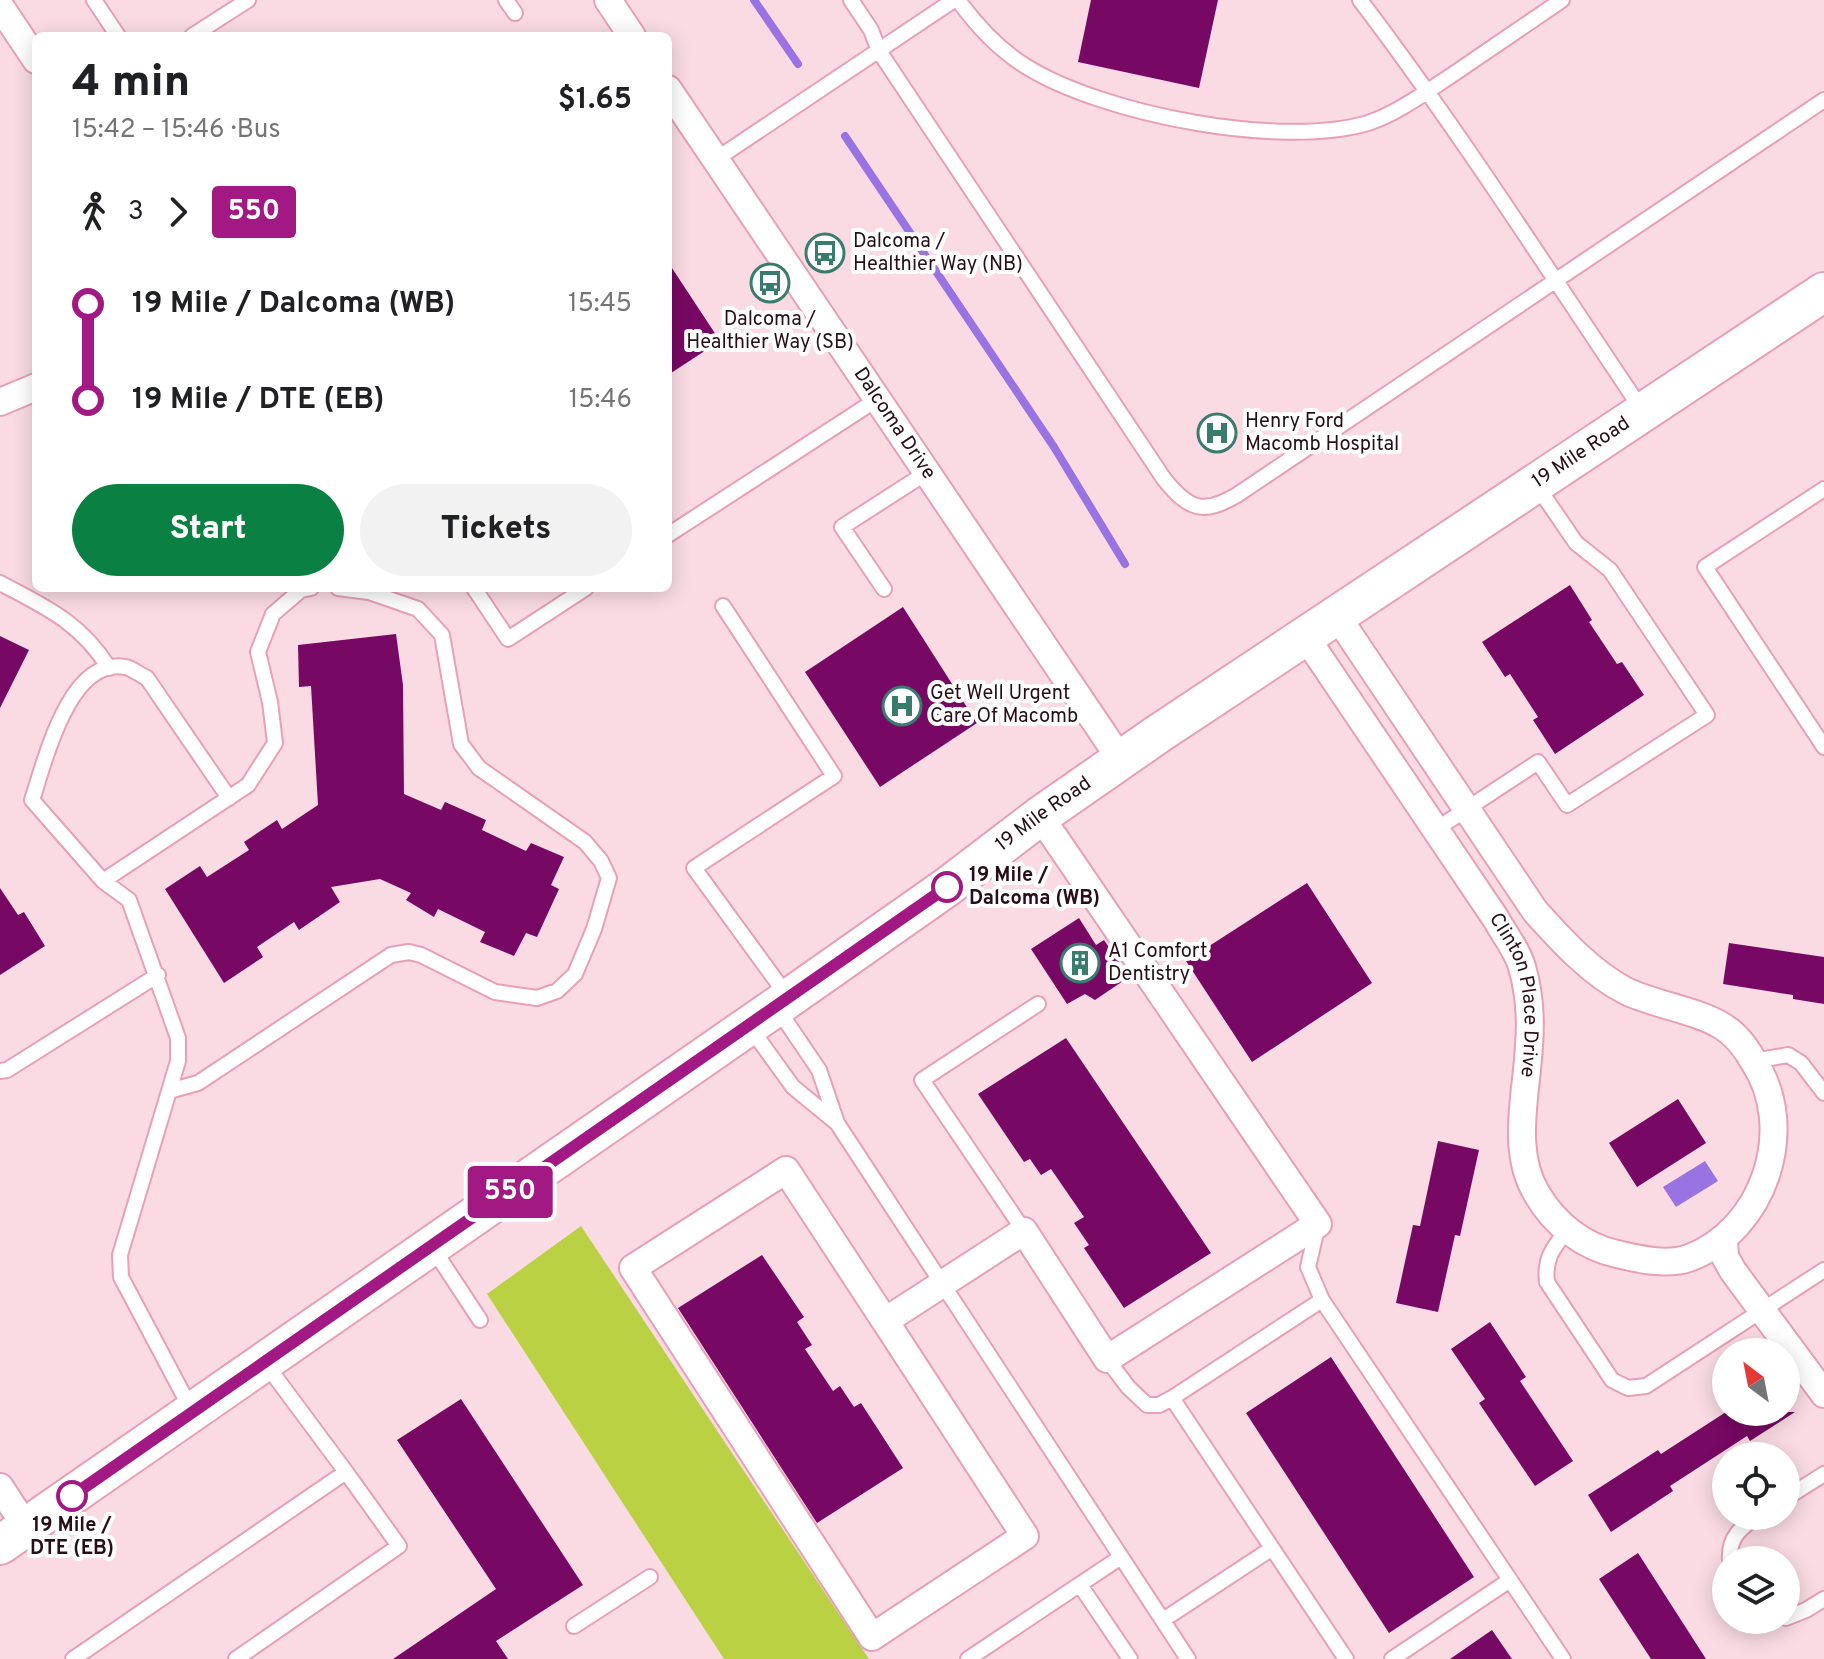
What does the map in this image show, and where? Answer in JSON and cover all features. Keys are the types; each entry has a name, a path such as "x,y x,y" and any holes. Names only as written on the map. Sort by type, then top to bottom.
{"street":[{"path":"608,0 629,32"},
{"path":"0,6 32,54"},
{"name":"Dalcoma Drive","path":"672,95 1121,760"},
{"name":"19 Mile Road","path":"13,1536 947,887 1040,816 1121,760 1824,292"},
{"path":"0,402 32,389"},
{"name":"Clinton Place Drive","path":"1321,626 1467,809 1535,911 1556,935 1601,975 1626,991 1722,1026 1740,1040 1754,1061 1766,1080 1773,1103 1774,1133 1769,1166 1746,1217 1724,1240 1686,1259 1651,1261 1603,1251 1567,1230 1537,1194 1527,1170 1521,1134 1530,1042 1522,964 1496,919 1435,830 1321,626"},
{"path":"885,1321 1024,1231 1107,1359 1318,1224 1040,816"},
{"path":"786,1170 885,1321 1025,1536 872,1637 633,1268 786,1170"},
{"path":"1724,1240 1725,1257 1733,1271 1824,1394"},
{"path":"0,1487 13,1536"}],"lane":[{"path":"94,0 115,32"},
{"path":"198,32 248,0"},
{"path":"506,0 515,13"},
{"path":"851,0 871,30 879,51 1164,479 1185,502 1199,508 1213,508 1237,495 1824,100"},
{"path":"715,160 956,0 995,44 1025,67 1099,100 1238,128 1296,133 1334,131 1370,122 1403,106 1544,7 1562,0"},
{"path":"1360,0 1428,90 1642,411"},
{"path":"672,532 876,400"},
{"path":"884,589 842,527 926,473"},
{"path":"1435,830 1538,762 1567,805 1707,715 1610,570 1576,543 1535,482"},
{"path":"1824,489 1705,567 1824,747"},
{"path":"0,583 55,610 96,648 109,668"},
{"path":"103,881 248,785 275,743 270,702 258,652 273,614 299,592"},
{"path":"169,1091 198,1083 391,955 409,952 421,955 495,992 537,998 557,991 575,974 594,929 609,878 601,861 585,842 479,768 461,744 442,635 418,609 369,592"},
{"path":"477,592 508,639 580,592"},
{"path":"723,606 834,776 694,868 771,1010 819,1070 837,1123 1188,1659"},
{"path":"193,1413 121,1277 120,1255 178,1061 178,1038 129,900 103,881 32,800 62,716 85,680 101,669 125,667 147,678 229,798"},
{"path":"0,1071 7,1070 158,975"},
{"path":"1024,1231 922,1080 1038,1004"},
{"path":"771,1010 793,1087 837,1123"},
{"path":"1754,1061 1788,1055 1801,1063 1824,1093"},
{"path":"1318,1224 1308,1267 1322,1300 1563,1659"},
{"path":"1567,1230 1550,1252 1545,1268 1547,1282 1612,1380 1628,1388 1646,1386 1824,1270"},
{"path":"432,1247 480,1320"},
{"path":"1107,1359 1128,1387 1147,1405 1159,1405 1322,1300"},
{"path":"236,1659 399,1546 265,1363"},
{"path":"1172,1398 1346,1659"},
{"path":"73,1659 346,1472"},
{"path":"1800,1489 1824,1474"},
{"path":"1163,1620 1271,1549"},
{"path":"968,1659 1121,1557"},
{"path":"574,1626 650,1577"},
{"path":"1392,1659 1510,1580"},
{"path":"1080,1585 1130,1659"},
{"path":"1800,1612 1824,1599"}],"green space":[{"path":"581,1226 869,1659 724,1659 487,1294"}],"shaded area":[{"path":"1705,1161 1718,1181 1676,1207 1663,1187"}],"building":[{"path":"1091,0 1218,0 1199,88 1078,62"},
{"path":"672,268 720,341 672,372"},
{"path":"1570,585 1592,620 1589,622 1617,664 1622,662 1644,695 1555,754 1533,720 1538,717 1510,674 1505,677 1482,642"},
{"path":"903,607 977,723 880,787 805,672"},
{"path":"396,634 403,685 404,794 441,810 445,802 486,820 482,830 526,851 531,843 564,857 551,885 559,889 537,937 526,933 514,956 480,942 485,932 438,909 434,917 406,900 411,893 380,879 331,887 340,902 299,930 294,922 257,947 263,957 224,983 165,889 200,866 207,877 249,850 244,842 277,820 282,829 318,805 311,686 299,687 298,645"},
{"path":"0,636 29,650 0,708"},
{"path":"1307,883 1372,983 1252,1062 1186,961"},
{"path":"0,888 18,915 24,912 45,946 0,975"},
{"name":"A1 Comfort Dentistry","path":"1079,918 1096,945 1104,940 1129,977 1095,1000 1085,994 1067,1004 1031,949"},
{"path":"1729,943 1824,957 1824,1004 1793,999 1793,995 1723,984"},
{"path":"1066,1038 1211,1253 1124,1308 1084,1248 1089,1245 1074,1223 1084,1217 1051,1169 1041,1175 1030,1159 1024,1162 978,1094"},
{"path":"1678,1099 1706,1143 1637,1187 1609,1143"},
{"path":"1438,1141 1479,1150 1460,1236 1455,1235 1438,1312 1396,1303 1413,1225 1420,1226"},
{"path":"762,1255 804,1317 797,1322 812,1345 805,1349 833,1391 840,1386 854,1407 861,1403 903,1468 817,1523 678,1308"},
{"path":"1490,1322 1526,1377 1520,1381 1573,1461 1535,1486 1479,1403 1485,1399 1451,1349"},
{"path":"1331,1357 1474,1577 1389,1633 1246,1413"},
{"path":"461,1399 583,1585 496,1641 508,1659 393,1659 496,1589 397,1440"},
{"path":"1712,1421 1712,1426 1773,1426 1750,1441 1747,1436 1738,1442 1712,1442 1712,1459 1670,1486 1673,1491 1611,1532 1588,1495 1658,1450 1661,1454"},
{"path":"1638,1553 1706,1659 1651,1659 1599,1579"},
{"path":"1492,1630 1512,1659 1450,1659"}],"waterway":[{"path":"754,0 798,64"},
{"path":"845,136 1054,447 1125,564"}],"bus line":[{"name":"550","path":"72,1496 947,887"}],"place":[{"name":"Dalcoma / Healthier Way (NB)","path":"825,253"},
{"name":"Dalcoma / Healthier Way (SB)","path":"770,283"},
{"name":"Henry Ford Macomb Hospital","path":"1217,433"},
{"name":"Get Well Urgent Care Of Macomb","path":"902,706"},
{"name":"19 Mile / Dalcoma (WB)","path":"947,887"},
{"name":"A1 Comfort Dentistry","path":"1080,963"},
{"name":"19 Mile / DTE (EB)","path":"72,1496"}]}
